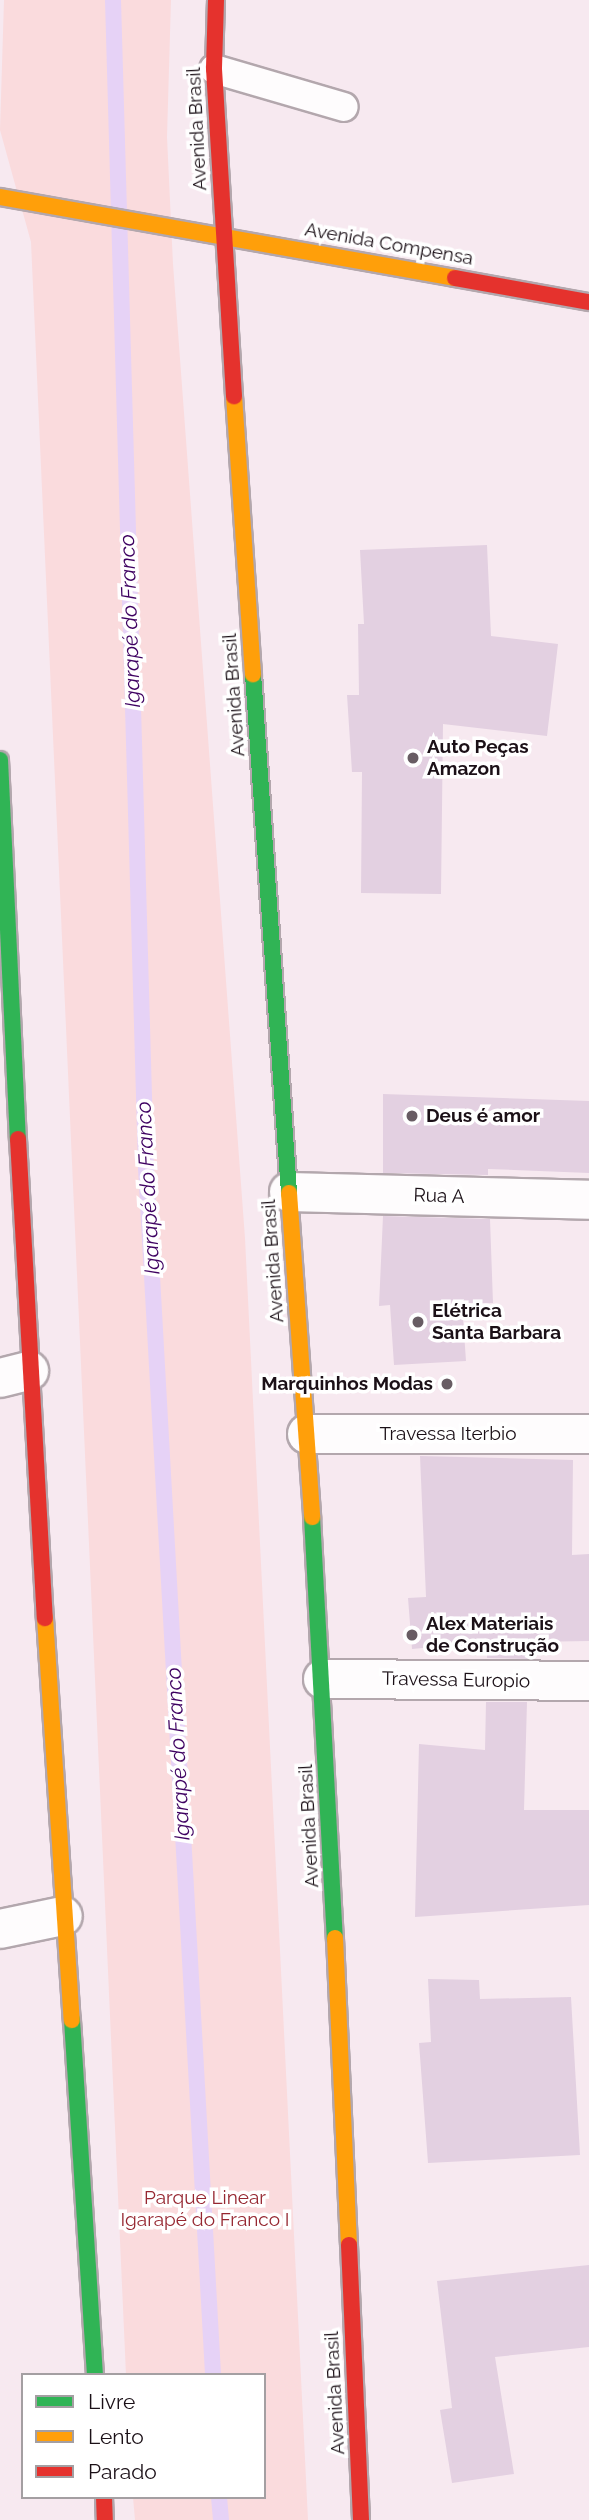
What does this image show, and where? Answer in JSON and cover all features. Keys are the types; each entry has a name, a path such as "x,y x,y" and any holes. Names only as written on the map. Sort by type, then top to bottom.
{"main road":[{"name":"Avenida Brasil","path":"216,0 214,69 224,237 323,1679 361,2520"},
{"name":"Avenida Compensa","path":"0,197 589,302"},
{"path":"0,760 14,1374 63,1916 95,2373"},
{"path":"104,2499 105,2520"}],"street":[{"name":"Rua A","path":"289,1192 589,1200"},
{"name":"Travessa Iterbio","path":"307,1434 589,1434"},
{"name":"Travessa Europio","path":"323,1679 589,1681"},
{"path":"0,1929 63,1916"}],"lane":[{"path":"214,69 344,107"}],"green space":[{"name":"Parque Linear Igarapé do Franco I","path":"4,0 171,0 167,137 173,264 245,1238 308,2520 135,2520 133,2499 266,2499 266,2373 126,2373 31,242 0,130"}],"building":[{"path":"487,545 491,636 558,644 547,736 443,724 441,894 361,893 362,772 352,772 347,695 359,695 358,624 364,624 360,550"},
{"path":"383,1094 589,1101 589,1173 488,1169 488,1175 383,1173"},
{"path":"383,1216 490,1219 493,1303 462,1303 466,1361 394,1365 390,1305 379,1306"},
{"path":"420,1456 573,1460 572,1555 589,1554 589,1641 529,1642 529,1659 487,1658 487,1642 412,1649 408,1598 426,1597"},
{"path":"486,1702 527,1702 524,1810 589,1810 589,1905 415,1917 419,1744 485,1750"},
{"path":"428,1979 479,1980 480,1999 571,1997 580,2155 428,2163 419,2043 431,2042"},
{"path":"589,2265 589,2347 495,2357 514,2474 452,2483 440,2410 452,2408 437,2281"}],"waterway":[{"name":"Igarapé do Franco","path":"113,0 146,1168 213,2373"},
{"name":"Igarapé do Franco","path":"219,2499 221,2520"}],"traffic: fast":[{"path":"253,674 289,1193"},
{"path":"0,760 18,1139"},
{"path":"312,1517 335,1938"},
{"path":"72,2020 95,2373"}],"traffic: slow":[{"path":"0,197 455,278"},
{"path":"234,396 253,674"},
{"path":"289,1193 312,1517"},
{"path":"45,1618 72,2020"},
{"path":"335,1938 349,2245"}],"traffic: jam":[{"path":"216,0 214,69 234,396"},
{"path":"455,278 589,302"},
{"path":"18,1139 45,1618"},
{"path":"349,2245 361,2520"},
{"path":"104,2499 105,2520"}],"place":[{"name":"Auto Peças Amazon","path":"413,758"},
{"name":"Deus é amor","path":"412,1116"},
{"name":"Elétrica Santa Barbara","path":"418,1322"},
{"name":"Marquinhos Modas","path":"447,1384"},
{"name":"Alex Materiais de Construção","path":"412,1635"}]}
